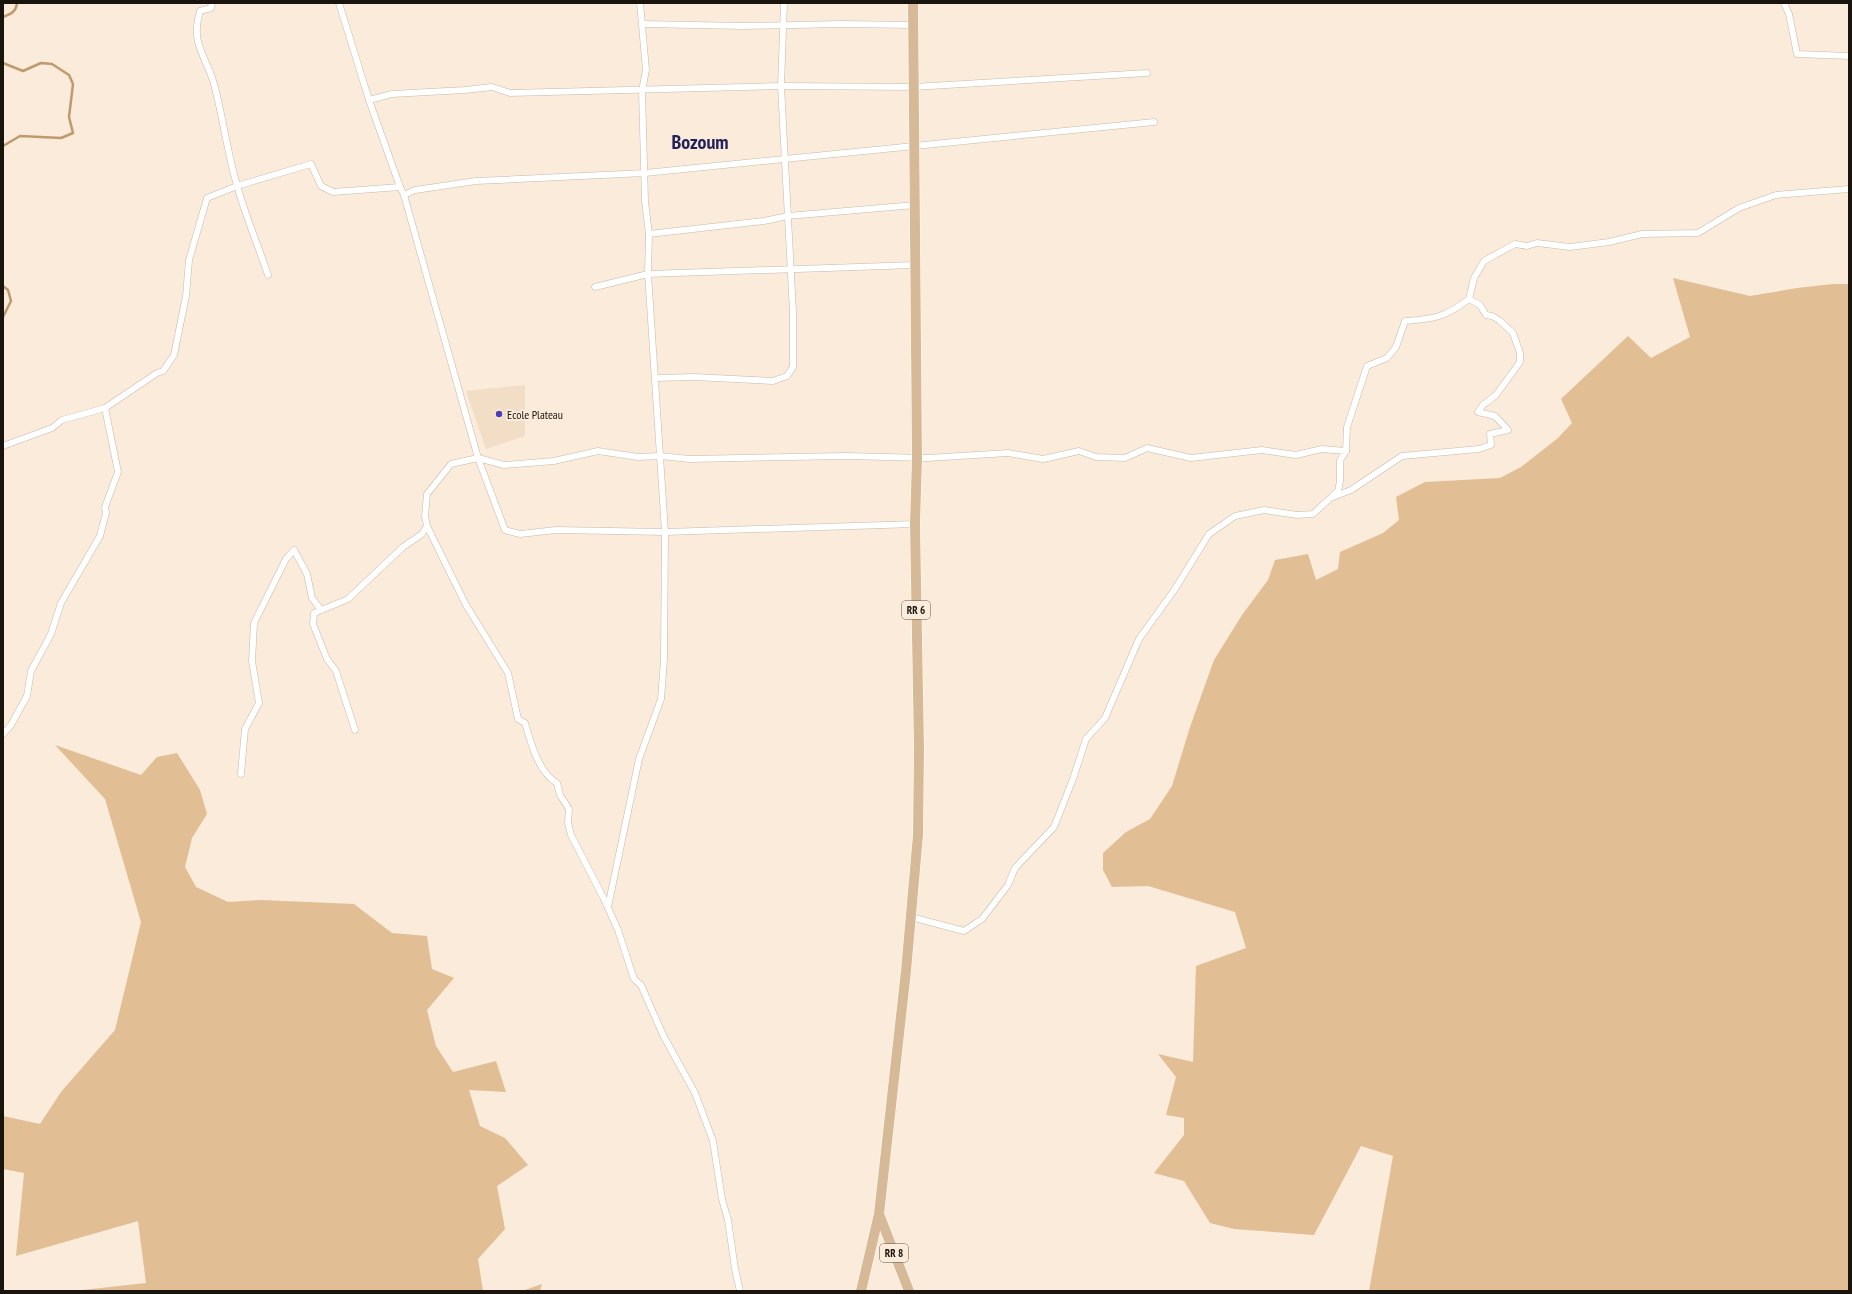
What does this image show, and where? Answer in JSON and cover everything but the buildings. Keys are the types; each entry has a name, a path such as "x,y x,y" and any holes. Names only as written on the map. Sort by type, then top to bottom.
{"main road":[{"name":"RR 6","path":"879,1214 911,917 918,835 919,749 915,524 916,458 913,3"},
{"path":"861,1291 879,1214"},
{"name":"RR 8","path":"879,1214 909,1291"}],"street":[{"path":"212,3 211,8 200,11 197,21 200,53 213,82 237,186 268,275"},
{"path":"339,3 370,100 404,195 478,458 505,530 520,534 556,530 665,532 915,524"},
{"path":"608,906 639,759 658,708 662,689 666,600 665,532 648,274 649,234 645,201 642,91 646,70 640,3"},
{"path":"656,378 694,377 764,382 773,381 787,376 793,367 791,269 780,86 784,3"},
{"path":"1784,3 1789,14 1797,54 1849,56"},
{"path":"643,24 744,26 783,24 913,25"},
{"path":"370,100 392,94 492,87 510,93 642,91 780,86 913,87 1148,73"},
{"path":"404,195 415,190 476,181 645,173 1154,122"},
{"path":"3,446 52,428 62,420 105,408 156,373 163,371 174,355 186,296 188,260 207,198 237,186 311,164 321,186 333,192 400,187"},
{"path":"911,917 964,931 982,919 1008,884 1015,868 1054,827 1073,779 1086,739 1105,718 1140,639 1175,589 1209,534 1235,516 1264,510 1297,515 1313,514 1338,491 1340,481 1340,460 1346,451 1347,427 1367,366 1387,358 1396,347 1405,321 1431,320 1451,312 1469,299 1474,278 1484,261 1516,244 1527,246 1537,243 1570,247 1609,242 1642,234 1698,233 1739,208 1776,195 1849,189"},
{"path":"649,234 764,221 788,216 915,205"},
{"path":"595,287 648,274 915,265"},
{"path":"1330,498 1351,490 1402,456 1479,450 1491,445 1490,434 1508,430 1495,416 1478,412 1483,405 1496,395 1520,362 1520,353 1513,334 1499,320 1492,316 1486,315 1480,305 1469,299"},
{"path":"3,734 11,725 27,696 31,672 51,634 61,603 100,536 106,513 105,507 118,472 105,408"},
{"path":"740,1291 735,1269 728,1220 722,1199 713,1141 695,1093 663,1035 641,985 634,979 618,930 608,906 571,835 568,823 569,809 560,795 557,783 543,768 540,760 533,750 525,724 518,719 508,673 466,605 427,526 425,516 427,494 451,464 478,458 504,465 554,461 590,452 607,452 638,457 660,456 690,459 846,456 916,458 1008,453 1043,459 1079,451 1096,457 1125,458 1147,448 1190,458 1262,450 1296,455 1322,449 1346,451"},
{"path":"355,730 336,671 327,659 313,624 314,613 348,599 403,547 422,534 427,526"},
{"path":"241,774 245,729 259,703 252,661 254,623 286,558 294,550 307,574 312,598 321,610"}],"shaded area":[{"path":"1673,278 1750,296 1797,288 1833,284 1849,284 1849,1291 1369,1291 1393,1156 1361,1146 1314,1235 1234,1229 1210,1223 1184,1181 1154,1173 1184,1135 1184,1118 1166,1115 1176,1077 1158,1054 1193,1062 1196,966 1246,948 1235,912 1148,886 1112,887 1103,870 1103,853 1126,832 1150,819 1172,786 1190,727 1214,660 1242,615 1268,580 1275,560 1308,554 1316,580 1338,569 1340,552 1383,533 1399,520 1396,497 1425,482 1500,478 1521,467 1558,438 1572,423 1561,399 1628,336 1651,358 1690,337"},
{"name":"Ecole Plateau","path":"525,385 525,436 486,449 466,391"},
{"path":"55,745 141,775 157,757 177,753 200,790 207,814 192,838 185,867 196,887 228,902 260,900 354,904 392,933 427,936 432,969 454,978 427,1010 436,1046 453,1072 496,1061 506,1092 469,1090 480,1126 505,1138 528,1165 497,1186 505,1229 478,1259 483,1291 73,1291 146,1283 138,1221 16,1256 24,1173 3,1169 3,1116 40,1124 61,1092 115,1030 141,922 105,799"},
{"path":"542,1284 540,1291 522,1291"}],"waterway":[{"path":"3,17 13,12 16,9 17,3"},
{"path":"3,63 23,71 41,63 52,64 69,75 73,84 69,117 73,133 61,138 20,136 3,146"},
{"path":"3,286 8,290 11,301 3,317"}],"place":[{"name":"Ecole Plateau","path":"499,414"}],"district":[{"name":"Bozoum","path":"700,142"}]}
